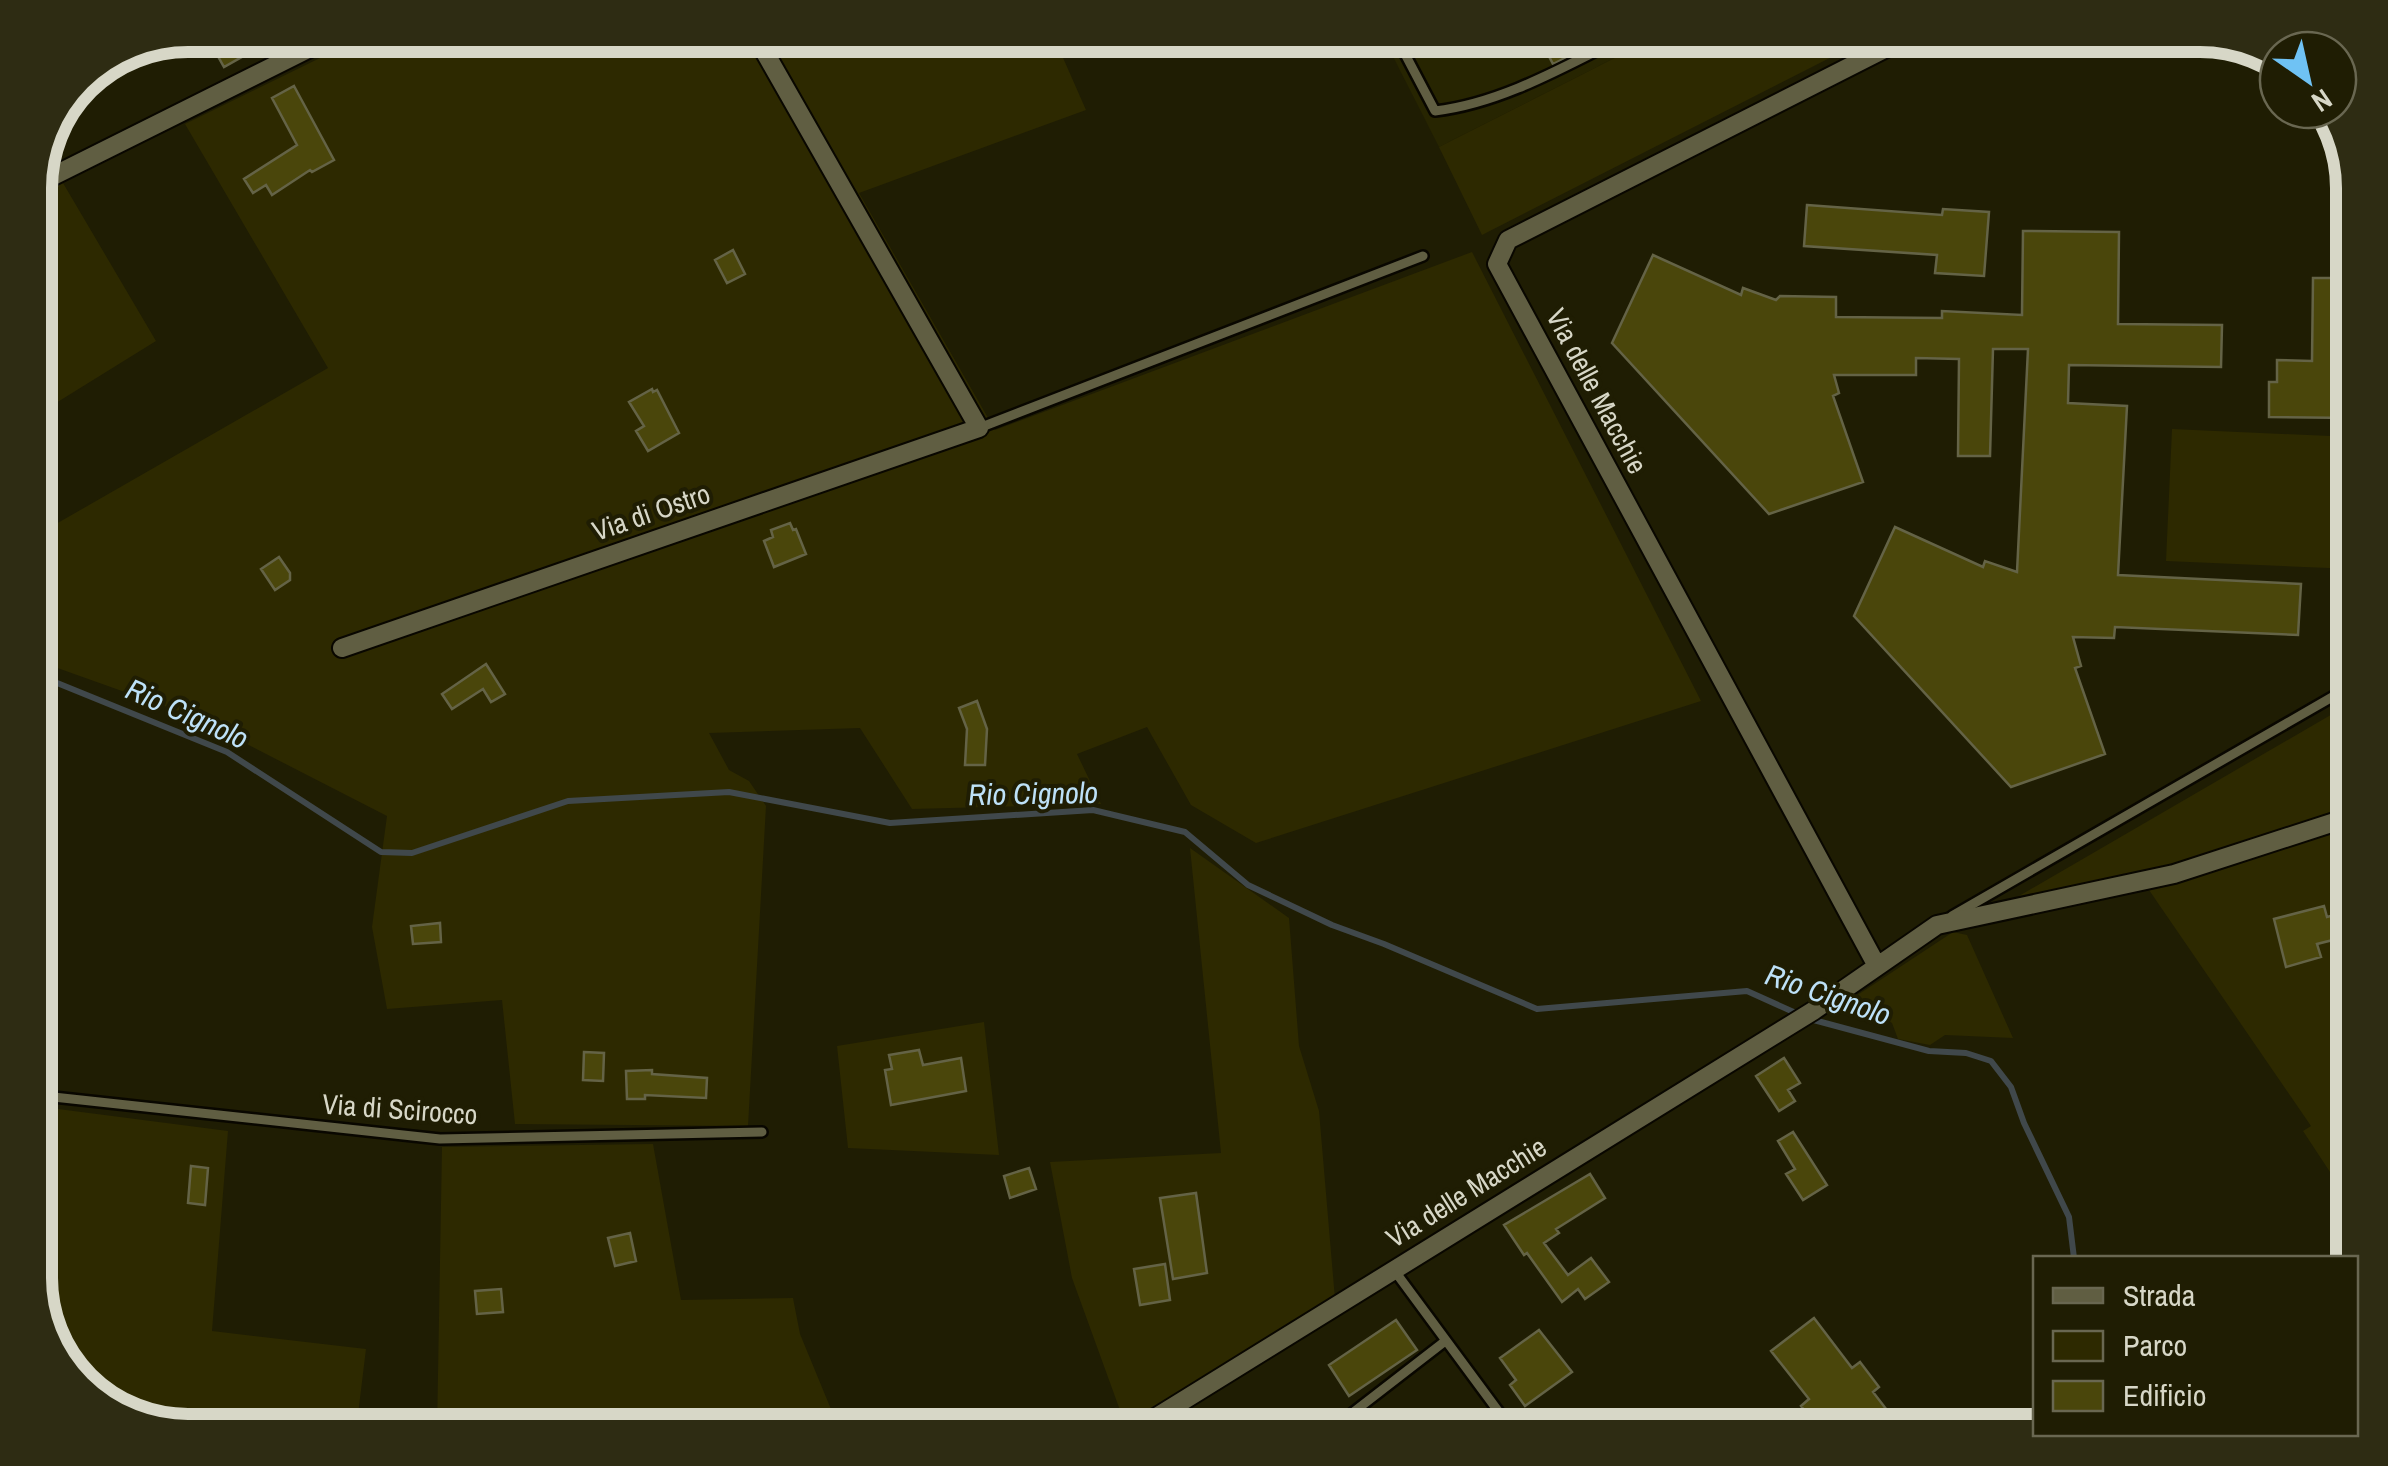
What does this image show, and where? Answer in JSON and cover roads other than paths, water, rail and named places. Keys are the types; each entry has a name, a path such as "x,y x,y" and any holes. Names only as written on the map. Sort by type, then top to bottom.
{"street":[{"path":"53,176 302,52"},
{"path":"765,52 980,431"},
{"name":"Via delle Macchie","path":"1864,52 1508,240 1497,264 1876,966"},
{"name":"Via di Ostro","path":"342,648 980,431"},
{"name":"Via delle Macchie","path":"1161,1414 1788,1026 1937,925 2174,874 2336,822"}],"lane":[{"path":"1404,52 1434,110 1467,107 1594,52"},
{"path":"980,431 1423,256"},
{"name":"Via delle Macchie","path":"1937,925 2335,695"},
{"name":"Via di Scirocco","path":"53,1097 440,1139 762,1132"},
{"path":"1394,1270 1500,1414"},
{"path":"1351,1414 1444,1342"}],"waterway":[{"name":"Rio Cignolo","path":"53,681 227,752 381,852 412,853 568,801 729,792 890,823 1093,810 1185,832 1248,885 1332,925 1537,1009 1747,991 1798,1014"},
{"name":"Rio Cignolo","path":"1810,1019 1929,1051 1966,1053 1991,1061 2011,1087 2069,1217 2074,1256"}]}
